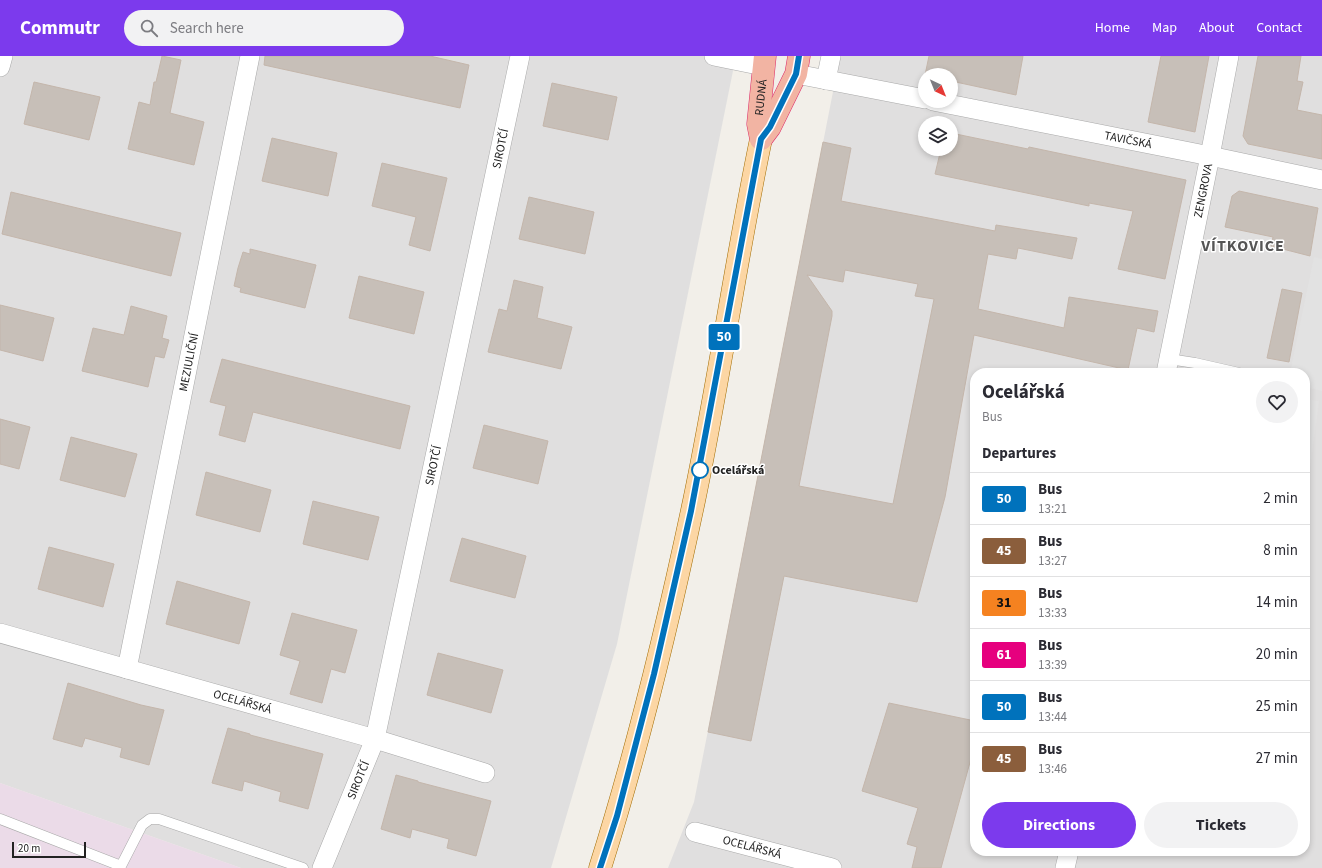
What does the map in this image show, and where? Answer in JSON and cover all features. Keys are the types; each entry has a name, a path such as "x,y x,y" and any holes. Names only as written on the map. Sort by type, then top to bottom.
{"highway":[{"name":"RUDNÁ","path":"761,139 758,124 764,61"},
{"name":"RUDNÁ","path":"761,139 770,127 797,65"}],"main road":[{"name":"RUDNÁ","path":"600,868 617,816 654,674 694,500 761,139"}],"street":[{"path":"0,67 3,56"},
{"name":"MEZIULIČNÍ","path":"127,669 250,56"},
{"name":"SIROTČÍ","path":"322,868 375,739 520,56"},
{"path":"826,80 831,56"},
{"name":"ZENGROVA","path":"1168,366 1229,56"},
{"path":"726,57 764,61"},
{"path":"797,65 826,80 918,98"},
{"name":"TAVIČSKÁ","path":"958,106 1322,180"},
{"name":"OCELÁŘSKÁ","path":"0,634 375,739 485,773"},
{"name":"OCELÁŘSKÁ","path":"695,832 832,868"},
{"path":"1065,868 1068,856"}],"lane":[{"path":"1168,366 1194,363 1216,368"},
{"path":"0,819 120,867 142,825 150,819 159,819 303,868"}],"shaded area":[{"path":"0,56 736,56 617,644 551,868 241,868 0,783"},
{"path":"840,56 1322,56 1322,868 668,868 694,802"},
{"path":"1314,257 1322,259 1322,391 1310,388 1310,368 1291,368"},
{"path":"1310,400 1319,401 1310,467"},
{"path":"0,783 241,868 0,868"}],"building":[{"path":"162,56 181,60 170,113 204,122 194,165 128,149 139,102 150,105 154,82 156,82"},
{"path":"265,56 430,56 469,65 460,108 264,65"},
{"path":"929,56 1023,56 1016,95 958,83 958,68 926,68"},
{"path":"1161,56 1209,56 1195,132 1148,122"},
{"path":"1258,56 1301,56 1297,81 1303,82 1297,110 1322,115 1322,159 1248,144 1243,136"},
{"path":"34,82 100,97 89,140 24,124"},
{"path":"552,83 617,97 608,140 543,126"},
{"path":"958,134 1028,149 1029,147 1186,180 1165,279 1118,269 1133,211 1089,203 1089,206 935,174 939,156 958,156"},
{"path":"272,138 337,153 328,196 262,181"},
{"path":"823,142 851,148 841,201 995,231 996,225 1077,238 1072,259 1018,248 1016,259 988,254 978,309 1064,328 1069,297 1158,311 1154,332 1137,328 1128,368 1119,368 974,335 945,497 917,602 784,576 751,741 708,732","holes":["845,270 918,284 915,296 934,299 893,504 799,486 832,316 832,311 807,275 843,282"]},
{"path":"382,163 447,178 430,251 409,245 416,217 372,206"},
{"path":"1239,191 1318,208 1310,256 1271,246 1273,237 1225,227 1232,196"},
{"path":"11,192 181,233 171,276 2,234"},
{"path":"529,197 594,212 585,254 519,239"},
{"path":"250,249 316,265 305,308 240,292 241,288 234,286 243,252 250,254"},
{"path":"359,276 424,292 414,334 349,318"},
{"path":"514,280 543,287 537,318 572,327 561,369 488,352 499,309 507,311"},
{"path":"1282,289 1302,293 1289,362 1267,358"},
{"path":"0,305 54,318 43,361 0,350"},
{"path":"131,306 167,316 162,338 169,340 164,358 155,356 148,387 82,371 93,328 124,335"},
{"path":"222,359 410,406 400,449 253,412 245,442 219,435 226,406 210,402"},
{"path":"0,419 30,427 19,469 0,464"},
{"path":"484,425 548,441 538,484 473,468"},
{"path":"71,437 137,454 125,497 60,480"},
{"path":"206,472 271,490 260,532 196,515"},
{"path":"313,501 379,517 368,560 303,544"},
{"path":"462,538 526,556 515,598 450,581"},
{"path":"49,547 114,564 103,607 38,589"},
{"path":"177,581 250,602 239,644 166,624"},
{"path":"292,613 357,630 345,673 331,669 322,703 290,694 300,661 280,655"},
{"path":"438,653 503,670 491,713 427,695"},
{"path":"68,683 141,705 164,710 149,765 120,757 122,748 85,738 82,747 53,739"},
{"path":"889,703 970,720 970,762 941,868 912,868 917,847 907,844 918,808 862,791"},
{"path":"228,728 323,754 308,809 279,801 281,792 244,781 242,791 212,783"},
{"path":"396,775 491,801 476,856 447,848 449,839 412,829 410,838 381,829"}],"bus line":[{"name":"50","path":"600,868 617,816 654,674 691,511 705,444 761,139 770,127 796,74 799,56"}],"place":[{"name":"Ocelářská","path":"700,470"}],"district":[{"name":"VÍTKOVICE","path":"1243,246"}]}
